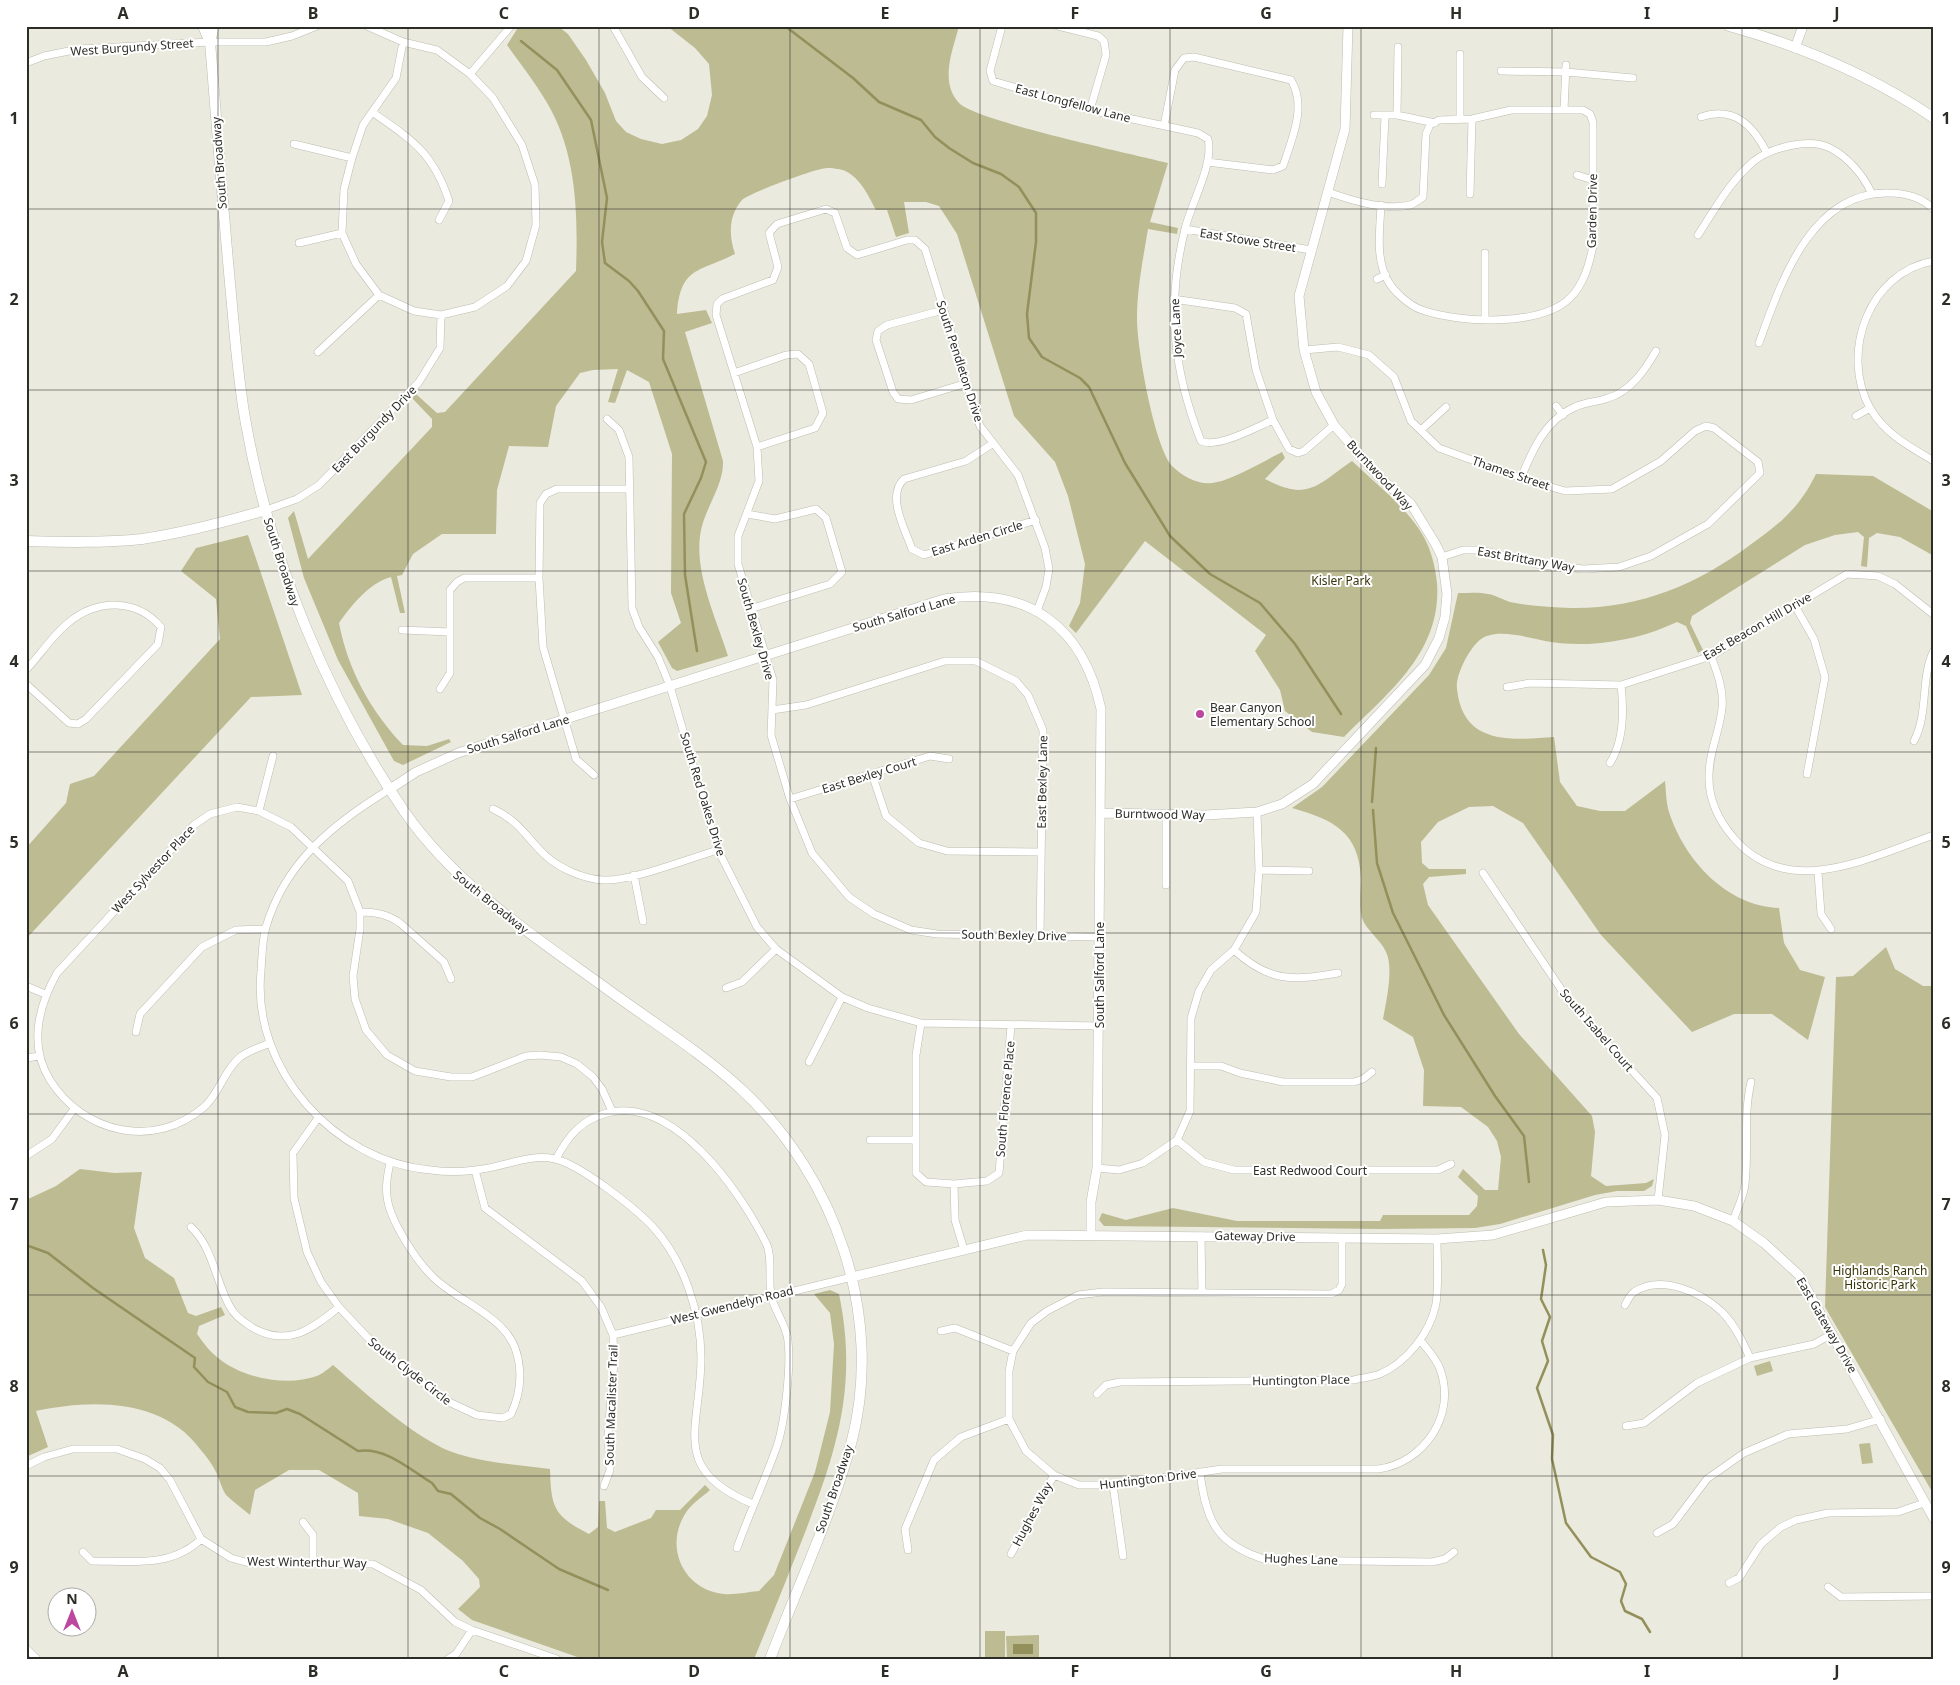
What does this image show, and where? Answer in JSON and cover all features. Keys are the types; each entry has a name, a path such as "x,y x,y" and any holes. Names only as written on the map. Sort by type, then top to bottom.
{"main road":[{"name":"South Broadway","path":"203,26 210,42"},
{"name":"South Broadway","path":"214,26 210,42 219,172 238,373 245,422 266,510 303,623 353,725 390,789 430,844 451,868 480,895 522,928 697,1052 760,1107 794,1148 816,1186 838,1233 852,1277 861,1348 859,1389 853,1434 842,1473 770,1659"},
{"path":"1729,26 1795,48 1863,77 1934,118"},
{"path":"26,541 84,542 140,539 167,535 266,510"}],"street":[{"name":"West Burgundy Street","path":"26,63 44,56 79,49 210,42 266,42 292,36 317,26"},
{"path":"367,26 403,42 437,50 470,74 493,98 522,145 535,185 536,225 526,261 507,286 474,307 441,315 414,311 379,295 356,264 342,233 344,189 352,158 363,125 396,78 403,42"},
{"path":"470,74 511,26"},
{"path":"613,26 642,77 664,98"},
{"name":"East Longfellow Lane","path":"1002,26 990,71 993,81 1090,110 1198,133 1208,139"},
{"path":"1058,26 1098,36 1104,41 1106,55 1090,110"},
{"name":"Burntwood Way","path":"1101,813 1206,814 1257,812 1282,804 1313,784 1425,665 1438,638 1445,617 1446,594 1442,557 1436,543 1411,504 1372,470 1334,425 1316,392 1304,350 1300,296 1345,129 1348,26"},
{"path":"1795,48 1803,26"},
{"path":"1397,115 1398,47"},
{"path":"1460,54 1460,119"},
{"path":"1164,126 1175,70 1184,58 1194,57 1291,80 1298,91 1296,124 1283,166 1273,170 1207,162"},
{"path":"1328,192 1354,202 1381,205 1410,205 1424,197 1426,134 1430,126 1440,120 1472,119 1511,110 1564,110 1566,68"},
{"path":"1501,71 1566,68 1633,78"},
{"name":"Garden Drive","path":"1381,205 1380,258 1386,275 1401,296 1420,310 1450,317 1485,319 1526,318 1548,311 1569,298 1582,281 1589,265 1593,246 1593,122 1590,114 1583,110 1564,110"},
{"path":"372,112 418,145 441,176 449,201 439,220"},
{"path":"1702,117 1715,112 1730,115 1757,133 1767,153"},
{"path":"1374,115 1397,115 1434,123"},
{"path":"1382,184 1385,116"},
{"path":"1470,194 1472,119"},
{"name":"Joyce Lane","path":"1208,139 1210,147 1207,162 1185,229 1173,299 1178,369 1188,407 1202,441 1208,444 1218,443 1273,420"},
{"path":"294,144 352,158"},
{"path":"1698,235 1730,185 1753,162 1767,153 1799,144 1830,148 1862,175 1871,192"},
{"path":"1577,175 1593,180"},
{"path":"1759,343 1781,282 1804,242 1834,210 1854,198 1871,192 1905,193 1934,210"},
{"name":"South Pendleton Drive","path":"803,216 826,209 835,212 847,248 857,255 907,240 914,240 925,249 980,426 992,444 1018,475 1045,548 1049,570 1046,587 1036,611"},
{"name":"South Bexley Drive","path":"803,216 777,224 769,233 778,267 774,280 722,299 717,304 716,315 757,447 760,481 738,536 737,555 750,610 773,680 771,735 790,799 812,853 849,897 874,914 911,930 937,934 1098,937"},
{"name":"East Stowe Street","path":"1185,229 1311,250"},
{"path":"299,243 342,233"},
{"path":"1485,253 1485,319"},
{"path":"1934,261 1910,269 1895,278 1880,293 1864,320 1858,348 1859,374 1870,408 1884,427 1902,442 1934,461"},
{"path":"1377,279 1386,275"},
{"path":"318,352 379,295"},
{"path":"1173,299 1235,308 1246,314 1256,370 1273,420 1289,449 1298,453 1304,451 1334,425"},
{"path":"943,310 887,325 878,331 876,340 893,392 898,399 911,400 967,383"},
{"name":"East Burgundy Drive","path":"266,510 296,500 319,485 419,382 440,348 441,315"},
{"name":"Thames Street","path":"1304,350 1338,347 1370,355 1394,378 1411,421 1439,448 1521,478 1565,491 1612,489 1661,461 1695,431 1706,426 1714,428 1758,462 1760,473"},
{"path":"1521,478 1534,444 1551,424 1574,407 1610,398 1627,389 1647,367 1656,351"},
{"path":"734,373 786,355 798,354 809,364 823,413 815,428 757,447"},
{"path":"1556,406 1563,415"},
{"path":"1421,430 1446,407"},
{"path":"1856,416 1870,408"},
{"name":"South Red Oakes Drive","path":"607,419 619,430 629,457 632,608 639,627 658,658 670,686 718,850 757,927 776,949 842,997 868,1008 921,1023 1099,1026"},
{"name":"East Arden Circle","path":"992,444 966,461 904,479 898,485 896,499 912,549 924,554 1036,520"},
{"name":"East Brittany Way","path":"1442,557 1463,550 1481,550 1541,564 1584,569 1619,567 1651,556 1708,524 1760,473"},
{"path":"594,775 576,758 542,647 539,578 540,503 546,494 556,489 629,489"},
{"path":"748,514 775,519 816,509 826,518 842,572 830,584 750,610"},
{"name":"East Beacon Hill Drive","path":"1507,687 1530,683 1621,686 1711,656 1847,574 1878,576 1896,584 1934,615"},
{"path":"440,689 450,673 450,590 457,582 464,578 539,578"},
{"name":"South Salford Lane","path":"390,789 416,772 458,753 944,599 987,596 1006,599 1036,611 1058,626 1076,646 1096,686 1101,709 1097,1168 1092,1202 1091,1235"},
{"path":"26,670 68,623 92,609 112,605 129,606 150,614 162,627 158,644 86,719 78,724 69,722 26,684"},
{"path":"1795,606 1814,639 1825,677 1807,774"},
{"path":"402,630 450,632"},
{"path":"1914,741 1921,728 1928,665 1934,650"},
{"path":"1711,656 1719,678 1722,708 1709,777 1710,795 1725,828 1737,842 1760,860 1778,868 1818,872 1839,867 1934,835"},
{"name":"East Bexley Lane","path":"772,710 806,704 945,660 976,661 998,670 1016,681 1028,695 1042,730 1040,936"},
{"path":"1610,763 1618,750 1623,704 1621,686"},
{"path":"259,811 273,756"},
{"name":"East Bexley Court","path":"790,799 930,756 949,759"},
{"path":"872,774 886,816 919,843 948,851 1041,852"},
{"path":"390,789 363,805 313,847 284,883 265,929 260,978 263,1014 270,1043 287,1080 318,1118 337,1134 390,1162 430,1170 475,1170 538,1157 556,1159 574,1166 602,1184 654,1228 681,1268 696,1314 701,1356 700,1382 694,1425 696,1452 705,1471 720,1488 753,1504"},
{"name":"West Sylvestor Place","path":"270,1043 239,1058 204,1107 184,1120 164,1127 138,1131 113,1129 92,1121 74,1109 49,1080 40,1056 37,1026 45,994 57,972 194,824 210,814 237,807 259,811 291,827 348,881 360,912 360,929 353,976 355,999 366,1030 387,1055 414,1071 451,1077 472,1077 526,1056 561,1057 577,1064 593,1077 602,1089 612,1112"},
{"path":"493,809 509,816 547,857 568,871 603,880 634,875 718,850"},
{"path":"1097,1168 1119,1170 1143,1163 1177,1140 1190,1111 1191,1018 1199,991 1211,970 1234,950 1256,912 1259,870 1257,812"},
{"path":"1166,813 1166,885"},
{"path":"1259,870 1309,871"},
{"path":"1818,872 1821,914 1831,929"},
{"name":"South Isabel Court","path":"1483,874 1571,1004 1657,1098 1665,1135 1658,1200"},
{"path":"634,875 643,921"},
{"path":"360,912 375,912 392,917 444,962 451,979"},
{"path":"136,1032 140,1014 202,947 236,930 265,929"},
{"path":"726,988 742,982 776,949"},
{"path":"1234,950 1252,967 1278,977 1308,978 1338,973"},
{"path":"26,986 45,994"},
{"path":"809,1062 842,997"},
{"name":"South Florence Place","path":"921,1023 916,1056 916,1174 926,1182 954,1184 987,1181 999,1174 1011,1025"},
{"path":"26,1058 40,1056"},
{"path":"1191,1066 1221,1066 1240,1073 1284,1082 1354,1082 1363,1079 1372,1072"},
{"path":"1733,1221 1745,1186 1748,1132 1746,1101 1751,1082"},
{"path":"26,1156 52,1139 74,1109"},
{"path":"556,1159 566,1141 579,1126 594,1116 612,1112 638,1111 664,1121 687,1137 721,1174 740,1198 767,1245 771,1296 788,1339 789,1372 778,1444 737,1548"},
{"name":"South Clyde Circle","path":"318,1118 293,1153 294,1198 307,1252 321,1282 339,1307 367,1337 451,1403 477,1415 503,1418 512,1414 521,1369 514,1345 502,1327 435,1278 409,1249 387,1199 386,1183 390,1162"},
{"path":"870,1140 915,1140"},
{"name":"East Redwood Court","path":"1177,1140 1204,1162 1234,1170 1438,1170 1451,1164"},
{"name":"South Macalister Trail","path":"475,1170 485,1208 582,1281 601,1307 613,1335 614,1362 608,1435 610,1470 604,1486"},
{"path":"954,1184 955,1220 964,1250"},
{"name":"Gateway Drive","path":"852,1277 1027,1235 1437,1239 1493,1235 1606,1202 1658,1200"},
{"name":"East Gateway Drive","path":"1658,1200 1694,1206 1733,1221 1764,1242 1799,1275 1881,1419 1934,1519"},
{"path":"191,1227 203,1239 233,1312 238,1319 258,1330 274,1337 294,1335 314,1327 339,1307"},
{"path":"1201,1236 1202,1293"},
{"name":"Huntington Drive","path":"1342,1238 1342,1284 1339,1290 1331,1294 1103,1292 1078,1295 1047,1311 1031,1323 1013,1351 1009,1371 1009,1418 1026,1452 1054,1475 1079,1485 1113,1485 1222,1469 1378,1469 1394,1467 1416,1454 1431,1440 1440,1416 1444,1395 1440,1369 1420,1340"},
{"name":"Huntington Place","path":"1097,1394 1106,1386 1120,1382 1354,1380 1379,1374 1397,1364 1420,1340 1436,1304 1437,1239"},
{"name":"West Gwendelyn Road","path":"613,1335 852,1277"},
{"path":"1625,1305 1633,1293 1652,1286 1670,1285 1693,1292 1722,1312 1739,1334 1750,1358"},
{"path":"941,1331 955,1328 1013,1351"},
{"path":"1626,1426 1644,1423 1698,1383 1750,1358 1814,1344 1832,1334"},
{"path":"908,1550 905,1529 934,1460 961,1437 1009,1418"},
{"path":"1657,1532 1672,1524 1707,1479 1744,1453 1788,1434 1846,1429 1881,1419"},
{"name":"West Winterthur Way","path":"26,1466 44,1457 72,1449 117,1449 145,1459 160,1468 170,1480 201,1539 231,1558 249,1562 373,1564 422,1590 456,1622 472,1630 557,1659"},
{"name":"Hughes Lane","path":"1200,1472 1204,1505 1215,1528 1230,1544 1249,1555 1267,1560 1432,1562 1445,1559 1454,1552"},
{"name":"Hughes Way","path":"1011,1554 1054,1475"},
{"path":"1113,1485 1123,1556"},
{"path":"1729,1583 1739,1578 1761,1544 1780,1527 1796,1520 1828,1513 1898,1512 1924,1503"},
{"path":"303,1522 313,1535 313,1562"},
{"path":"83,1552 92,1561 162,1561 192,1548 201,1539"},
{"path":"1828,1587 1841,1597 1934,1596"},
{"path":"448,1659 456,1654 472,1630"},
{"path":"26,1648 37,1659"}],"green space":[{"name":"Kisler Park","path":"519,26 559,27 568,34 605,93 616,121 626,132 641,139 662,144 681,140 698,129 707,116 712,95 709,64 695,48 667,26 959,26 951,55 949,75 953,94 959,103 994,119 1023,128 1168,163 1150,222 1178,228 1177,234 1148,229 1137,308 1143,373 1153,418 1165,455 1172,466 1190,479 1201,483 1212,483 1228,479 1282,452 1285,458 1265,479 1280,486 1302,490 1312,488 1352,461 1412,519 1429,548 1433,562 1437,583 1436,608 1431,630 1409,669 1378,704 1344,737 1312,732 1285,711 1280,690 1255,651 1266,635 1145,541 1076,633 1069,626 1080,603 1085,564 1068,496 1055,462 1014,416 957,234 939,206 926,202 904,202 909,233 896,237 887,210 876,210 863,187 854,177 843,170 827,168 783,181 742,200 734,213 731,226 735,254 694,273 682,287 679,298 677,314 706,310 712,323 685,332 723,461 721,477 702,526 699,542 702,575 706,592 728,656 677,671 672,668 658,642 681,623 671,593 672,454 649,382 627,370 615,403 608,402 618,369 593,370 580,373 556,406 548,447 509,446 497,490 496,534 442,534 413,554 402,575 397,576 405,613 400,613 391,577 368,589 339,623 348,657 362,688 380,718 403,745 427,746 449,739 451,742 403,765 394,761 338,660 304,578 288,518 294,511 308,559 432,427 432,419 412,398 416,394 437,413 445,412 576,271 576,206 570,162 564,141 546,101 507,45"},
{"path":"1816,474 1873,476 1934,512 1934,556 1900,537 1877,533 1869,538 1867,567 1861,566 1864,537 1858,532 1835,535 1805,545 1692,616 1690,623 1703,650 1698,653 1686,626 1677,622 1635,637 1589,644 1556,643 1515,635 1496,634 1481,639 1476,643 1468,655 1457,683 1461,708 1469,721 1479,730 1492,736 1506,738 1554,737 1560,782 1577,806 1600,811 1625,811 1665,781 1669,812 1685,847 1696,863 1725,889 1742,899 1760,905 1779,908 1784,943 1800,970 1825,977 1808,1040 1772,1014 1734,1014 1692,1032 1601,935 1523,823 1493,806 1469,807 1438,822 1421,842 1422,863 1429,869 1466,869 1466,874 1429,877 1423,884 1428,905 1519,1034 1592,1116 1595,1132 1591,1176 1606,1186 1646,1183 1654,1179 1652,1186 1644,1191 1617,1191 1595,1195 1500,1224 1475,1228 1382,1229 1104,1226 1099,1220 1102,1213 1126,1220 1173,1208 1237,1221 1380,1221 1383,1215 1469,1215 1477,1206 1478,1196 1458,1177 1463,1169 1485,1190 1498,1190 1501,1157 1497,1141 1488,1127 1461,1107 1423,1106 1424,1070 1413,1037 1383,1019 1389,985 1388,959 1384,948 1362,918 1360,904 1361,879 1355,850 1342,830 1332,823 1292,808 1322,787 1429,675 1446,648 1458,593 1485,593 1510,602 1571,608 1620,604 1666,592 1709,572 1771,530 1796,505"},
{"path":"248,535 302,695 251,697 26,939 26,848 66,803 70,784 94,776 220,639 216,599 181,571 196,548"},
{"name":"Highlands Ranch Historic Park","path":"1886,947 1895,969 1923,986 1934,986 1934,1495 1825,1307 1836,977 1853,976"},
{"path":"80,1169 114,1173 142,1172 134,1228 145,1258 174,1278 188,1313 196,1316 221,1307 225,1315 199,1326 197,1334 211,1352 227,1364 251,1375 292,1381 317,1376 333,1365 393,1416 443,1448 480,1460 550,1469 552,1493 557,1509 568,1522 589,1534 598,1527 599,1501 605,1501 607,1528 615,1532 651,1518 656,1510 680,1510 705,1485 710,1490 687,1511 679,1527 678,1553 682,1565 698,1585 710,1591 724,1594 759,1591 774,1575 815,1472 830,1412 834,1344 830,1313 814,1294 830,1290 839,1294 846,1359 845,1388 835,1446 816,1504 754,1659 583,1659 472,1620 458,1609 480,1587 479,1579 463,1561 428,1533 388,1519 359,1516 358,1493 319,1470 289,1470 255,1490 250,1515 226,1495 211,1464 185,1432 166,1420 146,1411 125,1406 102,1404 57,1407 36,1411 48,1447 26,1457 26,1200 56,1186"},
{"path":"1770,1361 1773,1371 1757,1376 1754,1366"},
{"path":"1870,1443 1873,1463 1862,1464 1859,1444"},
{"path":"985,1631 1005,1631 1005,1659 985,1659"},
{"path":"1039,1635 1039,1659 1007,1659 1006,1636"}],"shaded area":[{"path":"1013,1644 1033,1644 1033,1654 1013,1654"}],"waterway":[{"path":"785,26 853,78 879,102 921,120 935,137 949,148 973,163 1001,174 1019,187 1036,213 1036,242 1027,314 1029,338 1042,357 1080,378 1089,387 1125,463 1170,536 1210,574 1260,603 1295,644 1341,714"},
{"path":"521,41 557,70 591,120 607,198 602,242 605,263 629,281 638,291 664,331 663,359 706,462 701,478 684,514 685,575 697,651"},
{"path":"1372,802 1376,748"},
{"path":"1373,810 1377,863 1393,913 1444,1015 1495,1096 1524,1136 1529,1182"},
{"path":"26,1245 48,1253 93,1288 195,1358 194,1367 208,1382 227,1392 235,1407 248,1412 276,1413 287,1409 300,1414 358,1451 378,1452 397,1460 432,1483 438,1491 451,1494 480,1518 500,1529 559,1569 608,1590"},
{"path":"1543,1250 1546,1265 1541,1299 1550,1317 1542,1341 1548,1361 1537,1388 1553,1435 1552,1459 1566,1523 1591,1557 1620,1572 1626,1584 1621,1601 1625,1611 1642,1619 1650,1632"}],"place":[{"name":"Bear Canyon Elementary School","path":"1200,714"}]}
